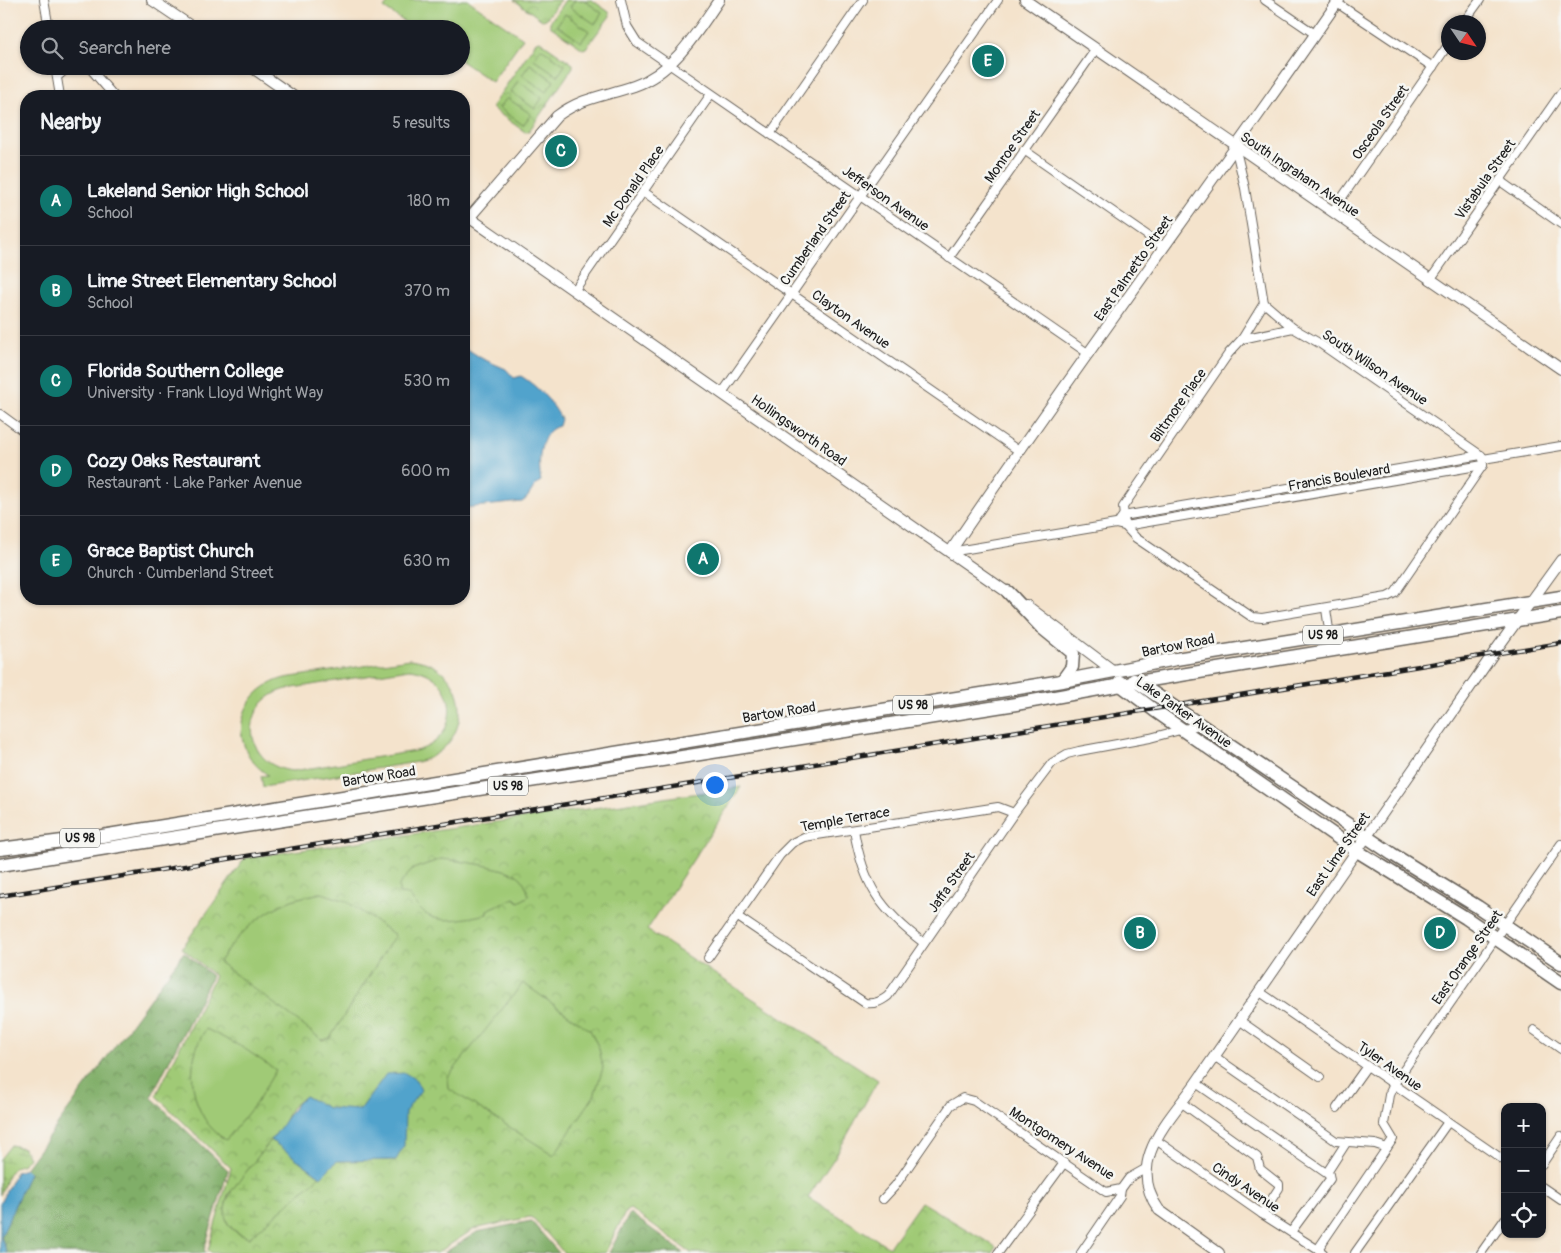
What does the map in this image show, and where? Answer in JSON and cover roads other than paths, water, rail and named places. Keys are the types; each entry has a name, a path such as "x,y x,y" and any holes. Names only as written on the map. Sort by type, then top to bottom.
{"main road":[{"path":"1008,592 1041,627 1073,653 1072,667 1062,681"},
{"name":"Bartow Road","path":"0,848 111,834 565,762 1561,597"},
{"name":"Bartow Road","path":"0,865 568,776 1561,613"},
{"name":"Lake Parker Avenue","path":"1115,672 1138,682 1366,837 1505,925 1561,963"},
{"name":"Lake Parker Avenue","path":"1115,672 1122,686 1182,729 1357,851 1496,938 1561,984"}],"street":[{"path":"44,0 48,20"},
{"name":"Jefferson Avenue","path":"621,0 627,26 632,36 668,64 1089,354"},
{"path":"470,212 557,116 572,105 590,97 636,85 651,78 684,50 719,0"},
{"path":"770,134 864,0"},
{"name":"Cumberland Street","path":"722,393 998,0"},
{"name":"South Ingraham Avenue","path":"1025,0 1561,369"},
{"path":"1265,0 1314,34"},
{"path":"1469,15 1480,0"},
{"path":"156,1 182,20"},
{"path":"1338,1 1433,67"},
{"name":"East Palmetto Street","path":"950,552 1019,451 1338,1"},
{"name":"Monroe Street","path":"949,258 1096,49"},
{"name":"Osceola Street","path":"1332,212 1441,55"},
{"path":"59,75 57,77 59,90"},
{"path":"96,75 109,90"},
{"path":"263,75 284,90"},
{"name":"Vistabula Street","path":"1430,280 1561,93"},
{"name":"Mc Donald Place","path":"574,290 711,94"},
{"path":"1235,146 1246,188 1264,303 1293,328"},
{"path":"1024,150 1164,247"},
{"path":"1500,181 1561,224"},
{"name":"Clayton Avenue","path":"644,192 1019,451"},
{"name":"Hollingsworth Road","path":"470,219 1008,592 1115,672"},
{"name":"Biltmore Place","path":"1123,516 1123,507 1229,353 1242,339 1264,303"},
{"path":"1242,339 1293,328"},
{"name":"South Wilson Avenue","path":"1293,328 1319,343 1482,460"},
{"path":"0,414 20,429"},
{"name":"Francis Boulevard","path":"950,552 1116,524 1125,526 1244,506 1561,446"},
{"path":"1123,516 1125,526 1136,538 1252,617 1262,618 1326,609 1391,595 1404,582 1482,460"},
{"name":"Francis Boulevard","path":"1123,516 1360,476 1482,460"},
{"path":"1360,476 1362,485"},
{"path":"1242,496 1244,506"},
{"path":"1116,524 1123,516"},
{"name":"East Lime Street","path":"1145,1169 1156,1140 1561,560"},
{"path":"1326,609 1332,650"},
{"name":"Jaffa Street","path":"738,916 865,1003 873,1004 888,996 1014,813 1052,763 1066,754 1200,725"},
{"path":"565,762 568,776"},
{"name":"Temple Terrace","path":"708,958 786,847 804,838 998,807 1014,813"},
{"path":"854,830 859,859 873,894 894,920 924,943"},
{"name":"East Orange Street","path":"1387,1148 1393,1139 1384,1124 1389,1095 1394,1084 1561,844"},
{"name":"Tyler Avenue","path":"1260,992 1501,1158"},
{"path":"1239,1020 1320,1077"},
{"path":"1534,1030 1561,1049"},
{"path":"1214,1056 1336,1141 1346,1143 1361,1142 1387,1148 1320,1251"},
{"path":"1337,1108 1367,1066"},
{"path":"1196,1082 1329,1175"},
{"name":"Montgomery Avenue","path":"883,1199 896,1186 951,1105 963,1098 974,1101 1106,1192 1121,1189 1129,1178 1145,1169"},
{"path":"1182,1103 1257,1157 1260,1169 1279,1184 1279,1188 1262,1214"},
{"path":"1355,1253 1448,1122"},
{"path":"1546,1158 1561,1136"},
{"name":"Cindy Avenue","path":"1156,1140 1262,1214 1320,1251"},
{"path":"1291,1232 1330,1179 1328,1171 1346,1143"},
{"path":"998,1253 1064,1163"},
{"path":"1145,1169 1146,1184 1159,1210 1219,1253"},
{"path":"1081,1253 1120,1196 1121,1189"},
{"path":"1546,1190 1561,1200"},
{"path":"1481,1253 1501,1225"}],"water":[{"path":"470,351 506,369 514,378 521,376 527,380 549,401 561,419 559,426 552,429 543,441 540,458 541,481 522,502 470,507"},
{"path":"405,1073 416,1080 421,1090 405,1112 404,1146 396,1160 337,1161 321,1177 271,1140 291,1111 305,1096 328,1108 360,1110 386,1074"},
{"path":"25,1169 29,1173 1,1237 7,1253 0,1253 0,1203 16,1172"}],"railway":[{"path":"0,896 1561,643"}],"place":[{"name":"Grace Baptist Church","path":"988,61"},
{"name":"Florida Southern College","path":"561,151"},
{"name":"Lakeland Senior High School","path":"703,559"},
{"name":"Lime Street Elementary School","path":"1140,933"},
{"name":"Cozy Oaks Restaurant","path":"1440,933"}]}
